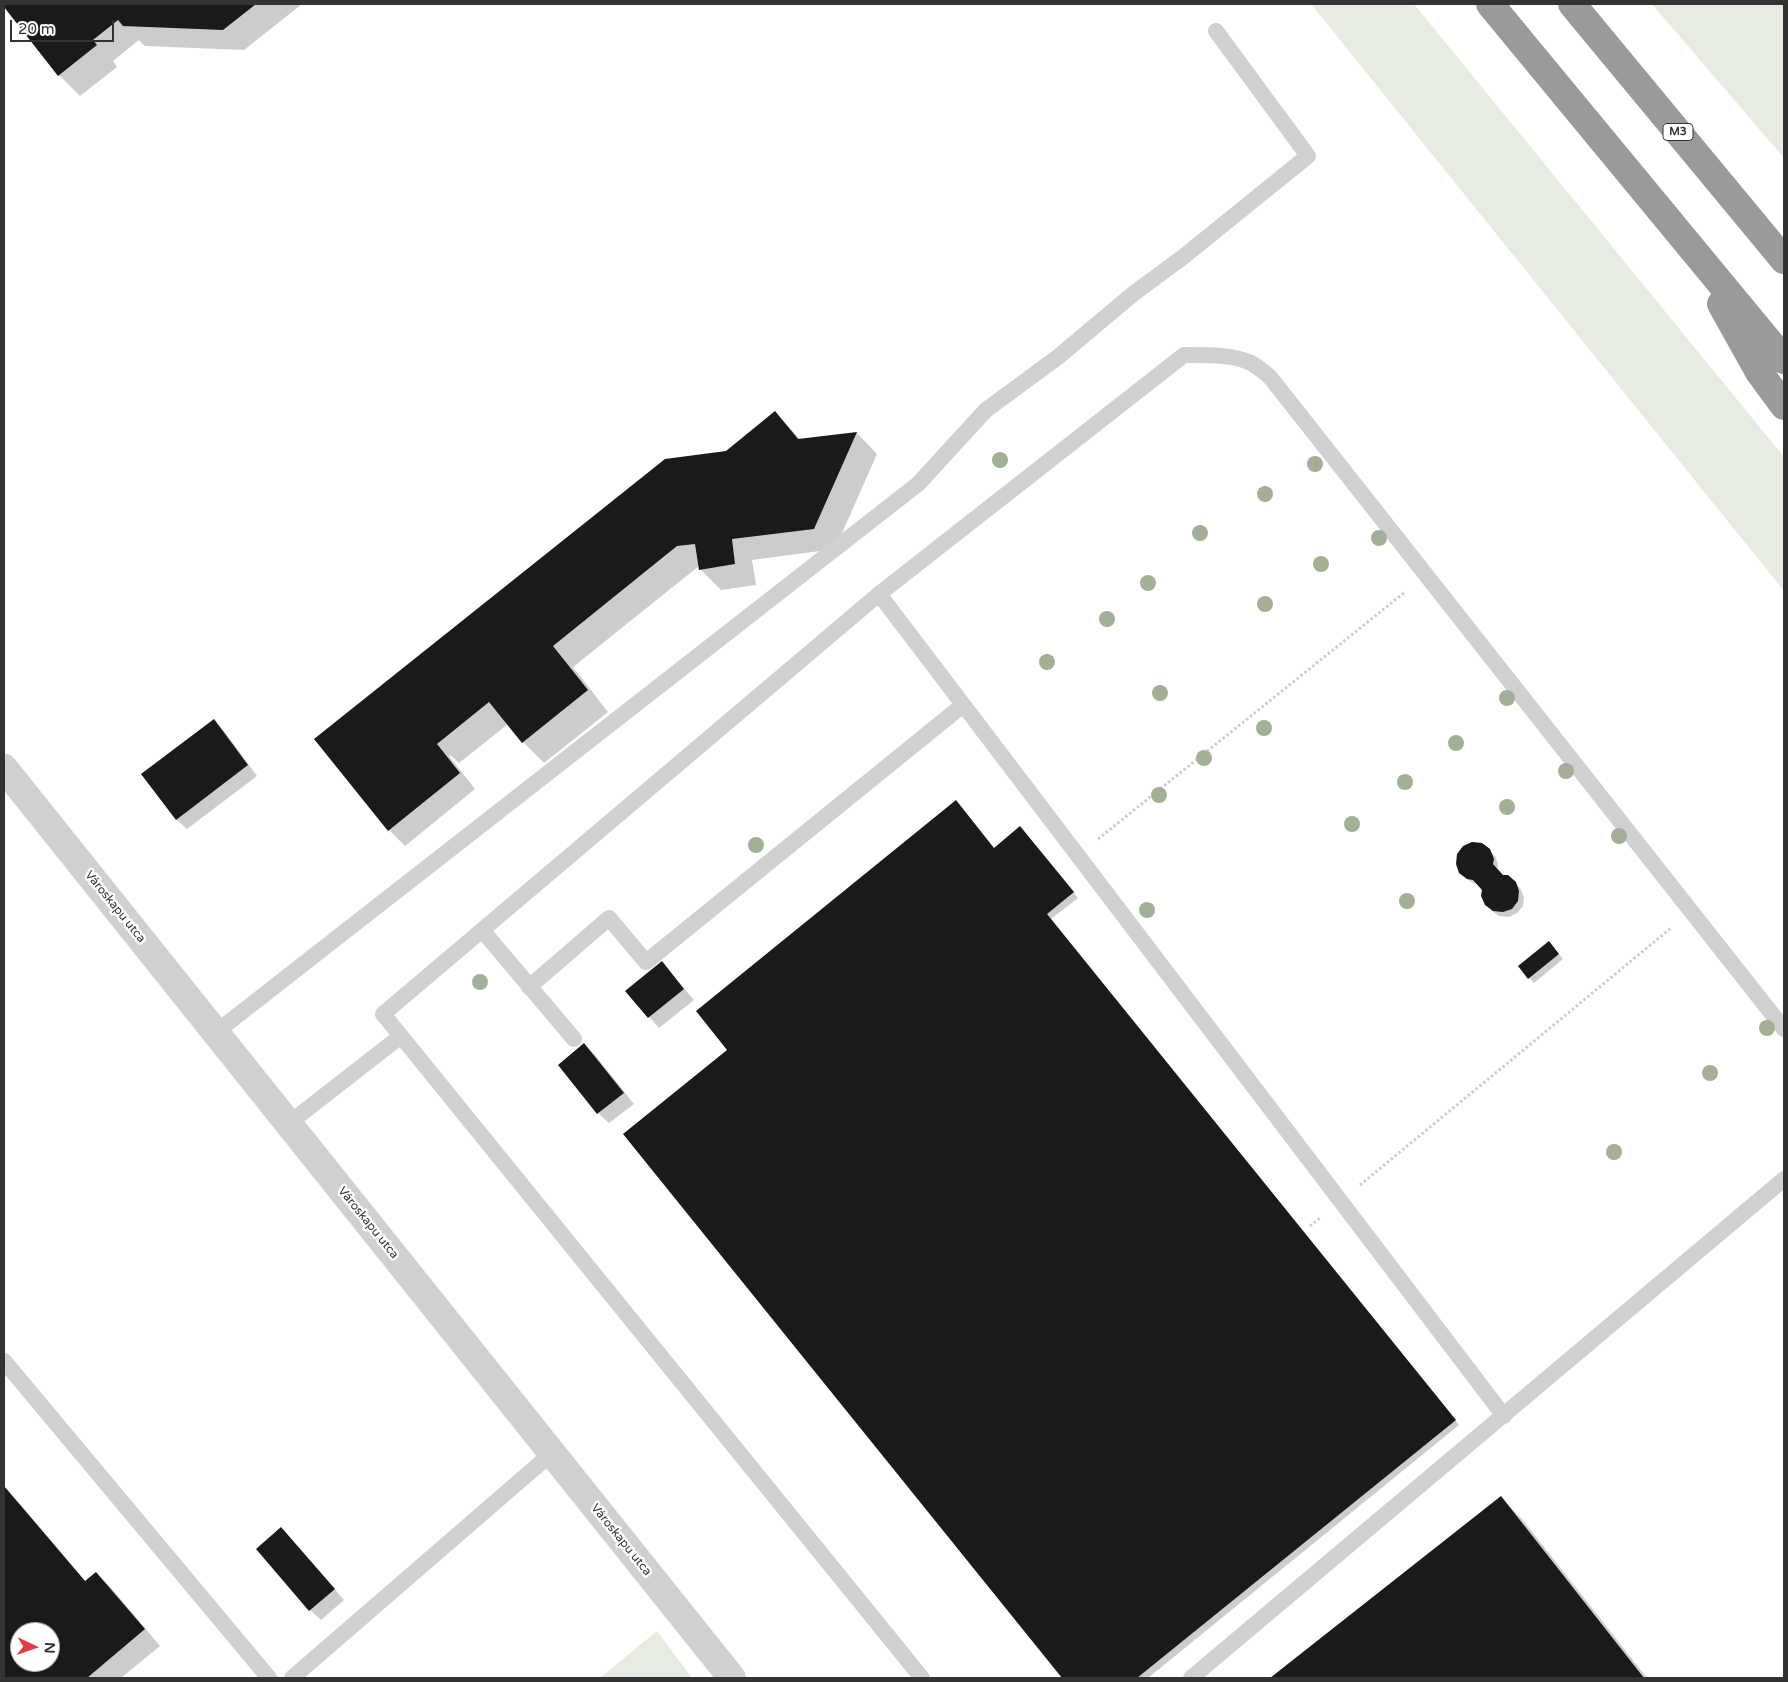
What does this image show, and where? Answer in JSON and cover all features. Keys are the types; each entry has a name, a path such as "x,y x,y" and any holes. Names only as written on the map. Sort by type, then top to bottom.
{"highway":[{"path":"1490,4 1784,360"},
{"name":"M3","path":"1572,4 1784,260"},
{"path":"1762,234 1784,249"},
{"path":"1684,237 1759,372 1784,406"}],"street":[{"name":"Városkapu utca","path":"4,768 732,1678"}],"lane":[{"path":"215,1033 918,484 986,410 1058,357 1133,294 1308,156 1216,30"},
{"path":"922,1678 383,1014 879,594 1184,355 1228,357 1250,362 1270,376 1784,1029"},
{"path":"879,594 1504,1416"},
{"path":"529,987 610,918 646,962 964,705"},
{"path":"482,930 574,1039"},
{"path":"288,1124 401,1036"},
{"path":"1191,1678 1784,1180"},
{"path":"4,1361 269,1678"},
{"path":"292,1678 552,1454"}],"path":[{"path":"1077,855 1405,592"},
{"path":"1310,1226 1673,926"}],"shaded area":[{"path":"1311,4 1414,4 1784,457 1784,591"},
{"path":"1652,4 1784,4 1784,158"},
{"path":"657,1631 692,1678 600,1678"}],"building":[{"path":"4,4 256,4 223,30 123,26 118,20 93,40 97,45 58,76 4,7"},
{"path":"775,411 798,439 857,432 814,529 732,539 735,564 699,570 695,544 677,546 553,646 588,690 522,743 489,702 437,744 460,773 388,831 314,739 665,459 726,451"},
{"path":"214,719 248,765 176,820 141,774"},
{"path":"956,800 994,848 1020,826 1074,892 1047,914 1456,1420 1137,1678 1062,1678 623,1134 727,1050 696,1011"},
{"path":"1472,842 1482,843 1490,849 1494,859 1493,864 1503,875 1508,875 1516,882 1519,891 1518,901 1512,909 1503,912 1493,911 1485,905 1481,896 1482,890 1473,880 1467,879 1459,873 1456,864 1457,854 1463,846"},
{"path":"1549,941 1559,954 1528,979 1518,966"},
{"path":"662,961 684,989 648,1018 625,991"},
{"path":"584,1043 624,1093 597,1114 558,1065"},
{"path":"4,1486 85,1581 96,1572 145,1629 87,1678 4,1678"},
{"path":"1501,1496 1644,1678 1270,1678"},
{"path":"281,1527 335,1589 309,1611 256,1549"}]}
